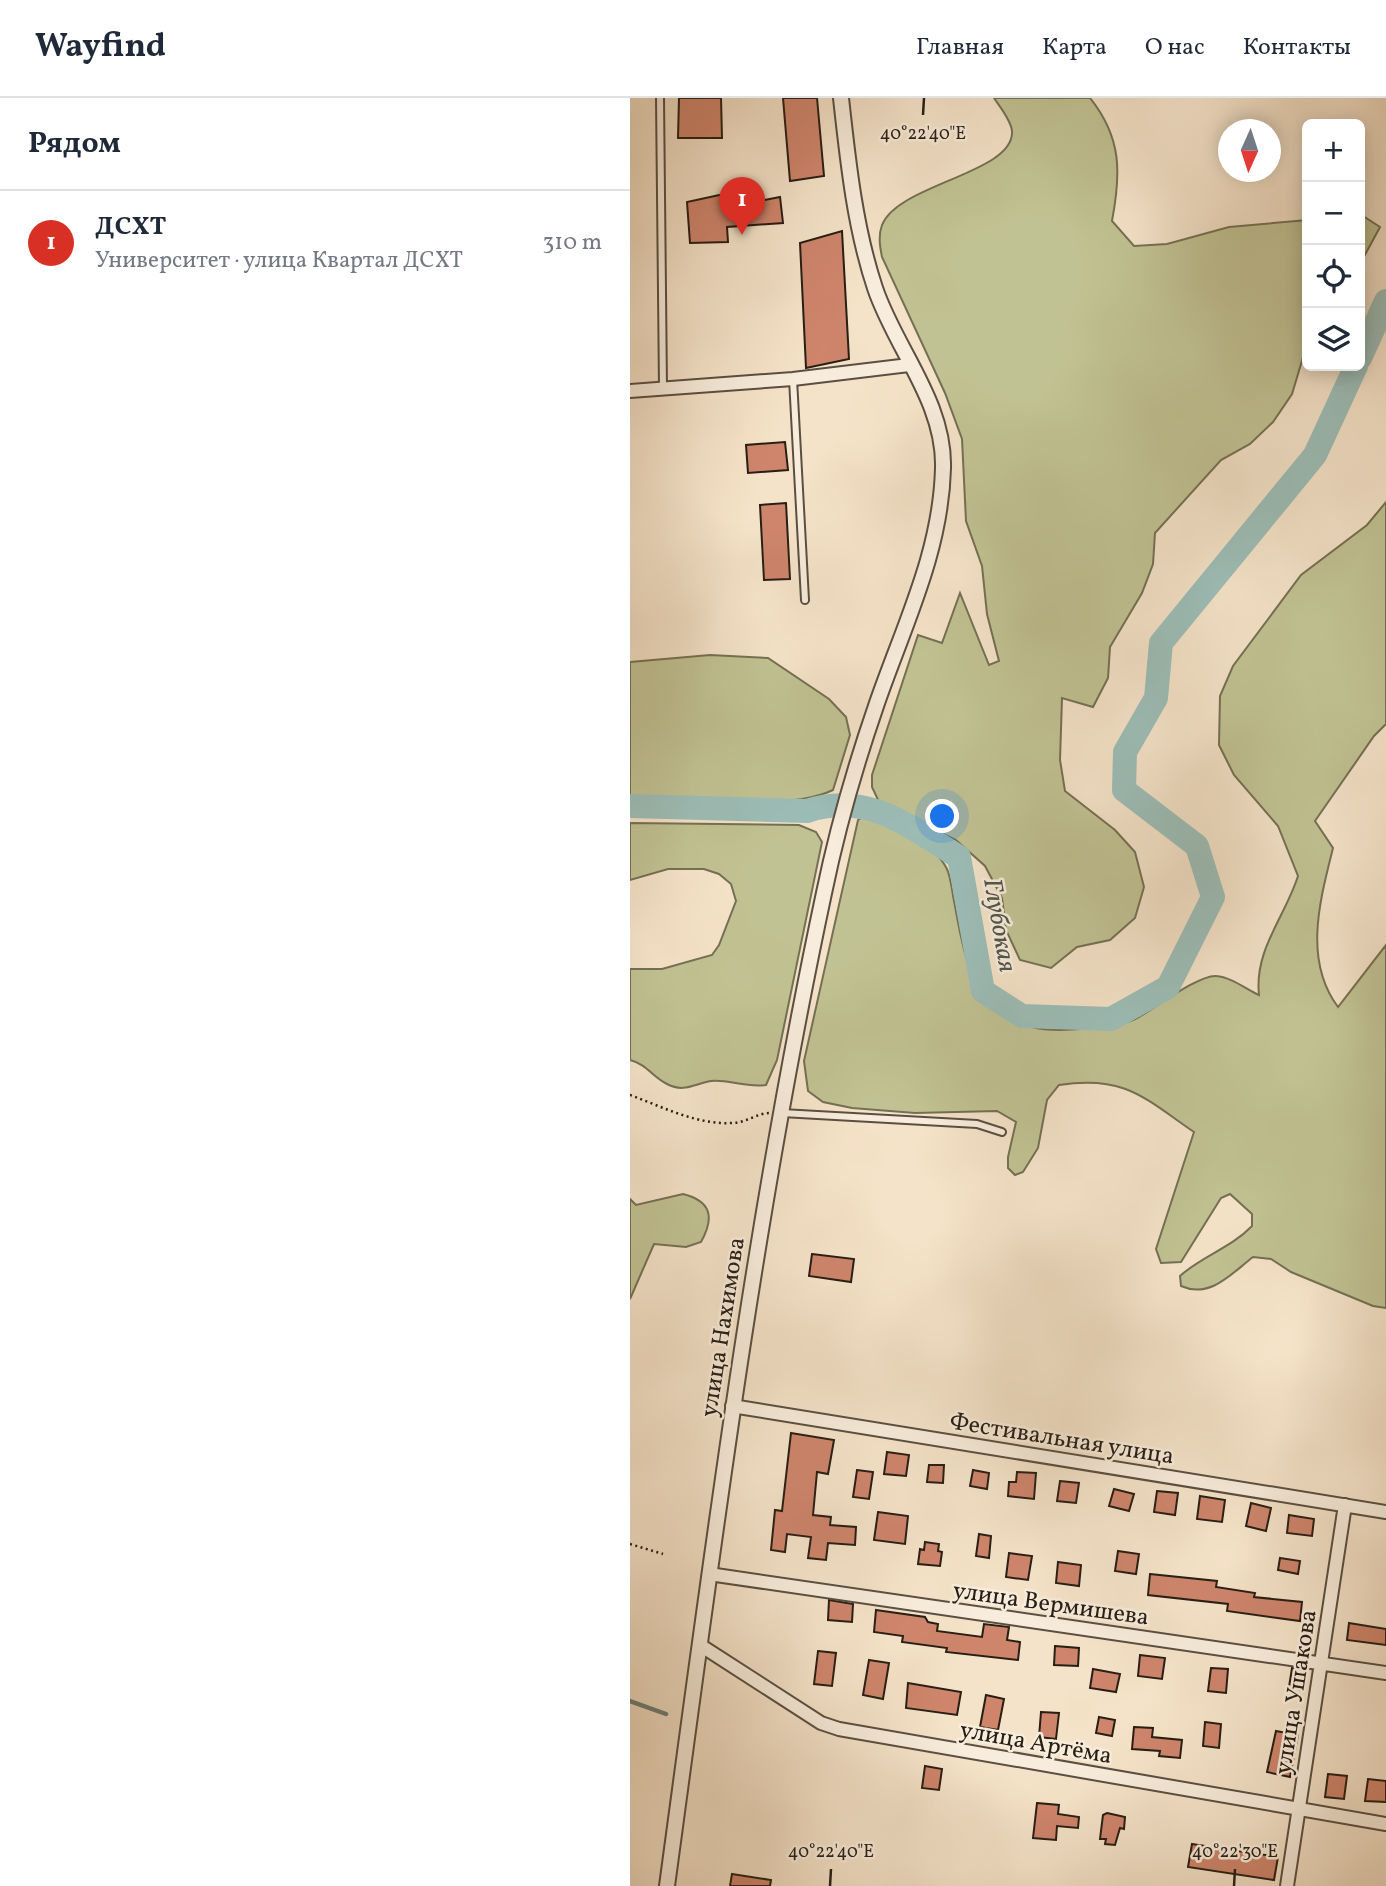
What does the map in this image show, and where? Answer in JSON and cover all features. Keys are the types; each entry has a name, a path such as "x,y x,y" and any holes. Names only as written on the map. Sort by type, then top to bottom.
{"street":[{"name":"улица Нахимова","path":"667,1886 732,1406 780,1113 840,825 875,708 929,564 935,536 942,452 933,412 885,314 864,249 841,98"},
{"path":"630,391 793,379 909,365"},
{"name":"Фестивальная улица","path":"732,1406 1386,1512"},
{"name":"улица Ушакова","path":"1287,1886 1345,1505"},
{"name":"улица Вермишева","path":"709,1574 1386,1673"},
{"name":"улица Артёма","path":"700,1645 821,1723 839,1730 1386,1825"}],"lane":[{"path":"660,98 663,388"},
{"path":"793,379 804,600"},
{"path":"780,1113 965,1123 1002,1132"}],"path":[{"path":"630,1096 673,1112 719,1124 738,1123 764,1113 780,1113"},
{"path":"630,1544 663,1554"}],"green space":[{"path":"994,98 1090,98 1108,127 1116,156 1117,187 1112,221 1134,246 1167,244 1229,227 1302,220 1302,361 1292,394 1273,422 1250,444 1221,460 1155,533 1153,564 1142,593 1110,647 1108,678 1093,707 1062,698 1060,760 1065,791 1115,830 1135,852 1144,887 1135,918 1110,940 1077,947 1051,968 1020,960 1006,930 1002,898 985,866 956,840 879,802 872,787 872,775 918,635 942,643 960,593 989,665 999,661 987,614 982,566 966,521 962,439 945,393 882,257 880,233 892,211 909,199 995,158 1008,145 1012,131"},
{"path":"1365,217 1380,227 1365,255"},
{"path":"1386,502 1386,724 1374,736 1315,821 1333,848 1323,888 1318,950 1327,989 1338,1007 1386,945 1386,1308 1373,1306 1291,1272 1271,1259 1253,1257 1211,1287 1192,1289 1181,1286 1180,1276 1252,1226 1252,1214 1230,1194 1221,1198 1181,1262 1161,1263 1156,1249 1194,1132 1146,1099 1117,1086 1100,1083 1059,1085 1047,1100 1038,1148 1023,1172 1015,1175 1008,1168 1008,1157 1016,1122 997,1111 915,1113 852,1108 823,1102 808,1091 804,1061 858,820 864,816 899,828 922,842 941,859 950,876 967,961 979,989 999,1010 1023,1024 1042,1029 1069,1030 1128,1022 1188,986 1216,976 1233,981 1259,995 1261,963 1298,876 1278,826 1234,775 1219,745 1220,696 1233,666 1301,575 1367,525"},
{"path":"710,655 768,658 829,699 846,717 850,735 833,790 813,797 763,803 630,798 630,662"},
{"path":"630,823 799,825 816,832 822,842 777,1060 766,1085 711,1081 689,1087 673,1087 641,1064 630,1060 630,969 662,969 712,955 719,945 736,901 731,884 719,874 704,869 668,869 630,880"},
{"path":"683,1194 700,1201 708,1211 708,1225 701,1242 686,1247 654,1244 630,1299 630,1199 636,1205"}],"building":[{"path":"679,98 721,98 722,138 678,138"},
{"path":"783,98 817,98 824,176 790,181"},
{"path":"724,194 725,208 780,197 783,223 727,227 728,242 690,243 687,202"},
{"path":"842,231 849,359 806,368 800,243"},
{"path":"785,442 788,470 748,473 746,445"},
{"path":"786,503 790,579 764,580 760,505"},
{"path":"812,1254 854,1259 851,1282 809,1276"},
{"path":"791,1433 834,1440 828,1474 817,1472 813,1515 831,1517 830,1525 856,1527 855,1545 828,1543 826,1560 808,1558 811,1537 787,1534 785,1552 771,1550 775,1510 782,1511"},
{"path":"887,1452 909,1455 906,1476 884,1474"},
{"path":"929,1465 944,1465 943,1483 927,1482"},
{"path":"857,1470 873,1472 869,1499 853,1497"},
{"path":"973,1470 989,1473 987,1489 970,1486"},
{"path":"1017,1472 1036,1473 1034,1499 1008,1496 1009,1482 1016,1482"},
{"path":"1060,1481 1079,1483 1076,1503 1057,1501"},
{"path":"1114,1489 1134,1494 1129,1511 1109,1506"},
{"path":"1157,1491 1178,1493 1175,1515 1154,1512"},
{"path":"1200,1496 1225,1500 1222,1522 1197,1519"},
{"path":"1251,1503 1271,1508 1266,1531 1246,1526"},
{"path":"878,1512 908,1516 905,1544 874,1540"},
{"path":"1289,1515 1314,1519 1312,1536 1287,1533"},
{"path":"979,1534 991,1536 989,1558 976,1556"},
{"path":"925,1542 939,1544 938,1551 942,1552 940,1566 918,1564 920,1549 924,1550"},
{"path":"1118,1551 1139,1554 1136,1574 1115,1571"},
{"path":"1009,1553 1032,1556 1028,1580 1006,1577"},
{"path":"1280,1558 1300,1561 1298,1574 1278,1570"},
{"path":"1058,1562 1081,1565 1079,1586 1056,1583"},
{"path":"1150,1574 1217,1581 1216,1587 1255,1593 1254,1597 1302,1602 1300,1621 1227,1611 1228,1604 1148,1595"},
{"path":"829,1600 853,1604 852,1622 828,1620"},
{"path":"876,1610 925,1617 928,1622 938,1624 937,1631 982,1637 984,1624 1009,1627 1007,1640 1020,1642 1018,1660 946,1652 947,1648 902,1642 903,1636 874,1632"},
{"path":"1349,1623 1386,1629 1386,1645 1347,1640"},
{"path":"1055,1646 1079,1648 1078,1666 1054,1665"},
{"path":"818,1651 836,1653 832,1686 814,1684"},
{"path":"1140,1655 1165,1658 1162,1679 1138,1676"},
{"path":"869,1660 889,1663 883,1699 863,1695"},
{"path":"1211,1668 1228,1669 1226,1693 1208,1691"},
{"path":"1292,1668 1307,1670 1303,1690 1289,1687"},
{"path":"1093,1669 1120,1674 1116,1692 1090,1688"},
{"path":"908,1683 961,1692 957,1715 906,1708"},
{"path":"986,1695 1004,1699 998,1730 980,1727"},
{"path":"1041,1712 1059,1713 1056,1739 1039,1737"},
{"path":"1099,1717 1115,1720 1112,1736 1096,1733"},
{"path":"1205,1722 1221,1724 1219,1748 1203,1746"},
{"path":"1134,1727 1153,1728 1152,1737 1182,1740 1180,1758 1159,1756 1160,1751 1132,1749"},
{"path":"1276,1731 1298,1735 1290,1777 1267,1772"},
{"path":"925,1766 942,1769 939,1790 922,1788"},
{"path":"1328,1774 1347,1776 1344,1799 1325,1797"},
{"path":"1368,1779 1386,1781 1386,1802 1365,1801"},
{"path":"1037,1803 1059,1805 1058,1814 1079,1817 1078,1828 1057,1826 1056,1840 1033,1838"},
{"path":"1107,1813 1125,1817 1124,1829 1120,1828 1115,1845 1105,1844 1106,1839 1100,1839 1103,1815"},
{"path":"1192,1844 1278,1857 1274,1880 1188,1867"},
{"path":"732,1874 771,1880 770,1886 730,1886"}],"waterway":[{"name":"Глубокая","path":"1365,347 1386,301"},
{"name":"Глубокая","path":"630,806 807,811 829,806 850,806 888,815 905,824 959,857 983,991 1022,1016 1111,1019 1168,987 1213,897 1197,846 1124,790 1125,752 1156,698 1161,643 1315,455 1354,371"},
{"path":"630,1701 666,1714"}],"place":[{"name":"ДСХТ","path":"742,235"}]}
